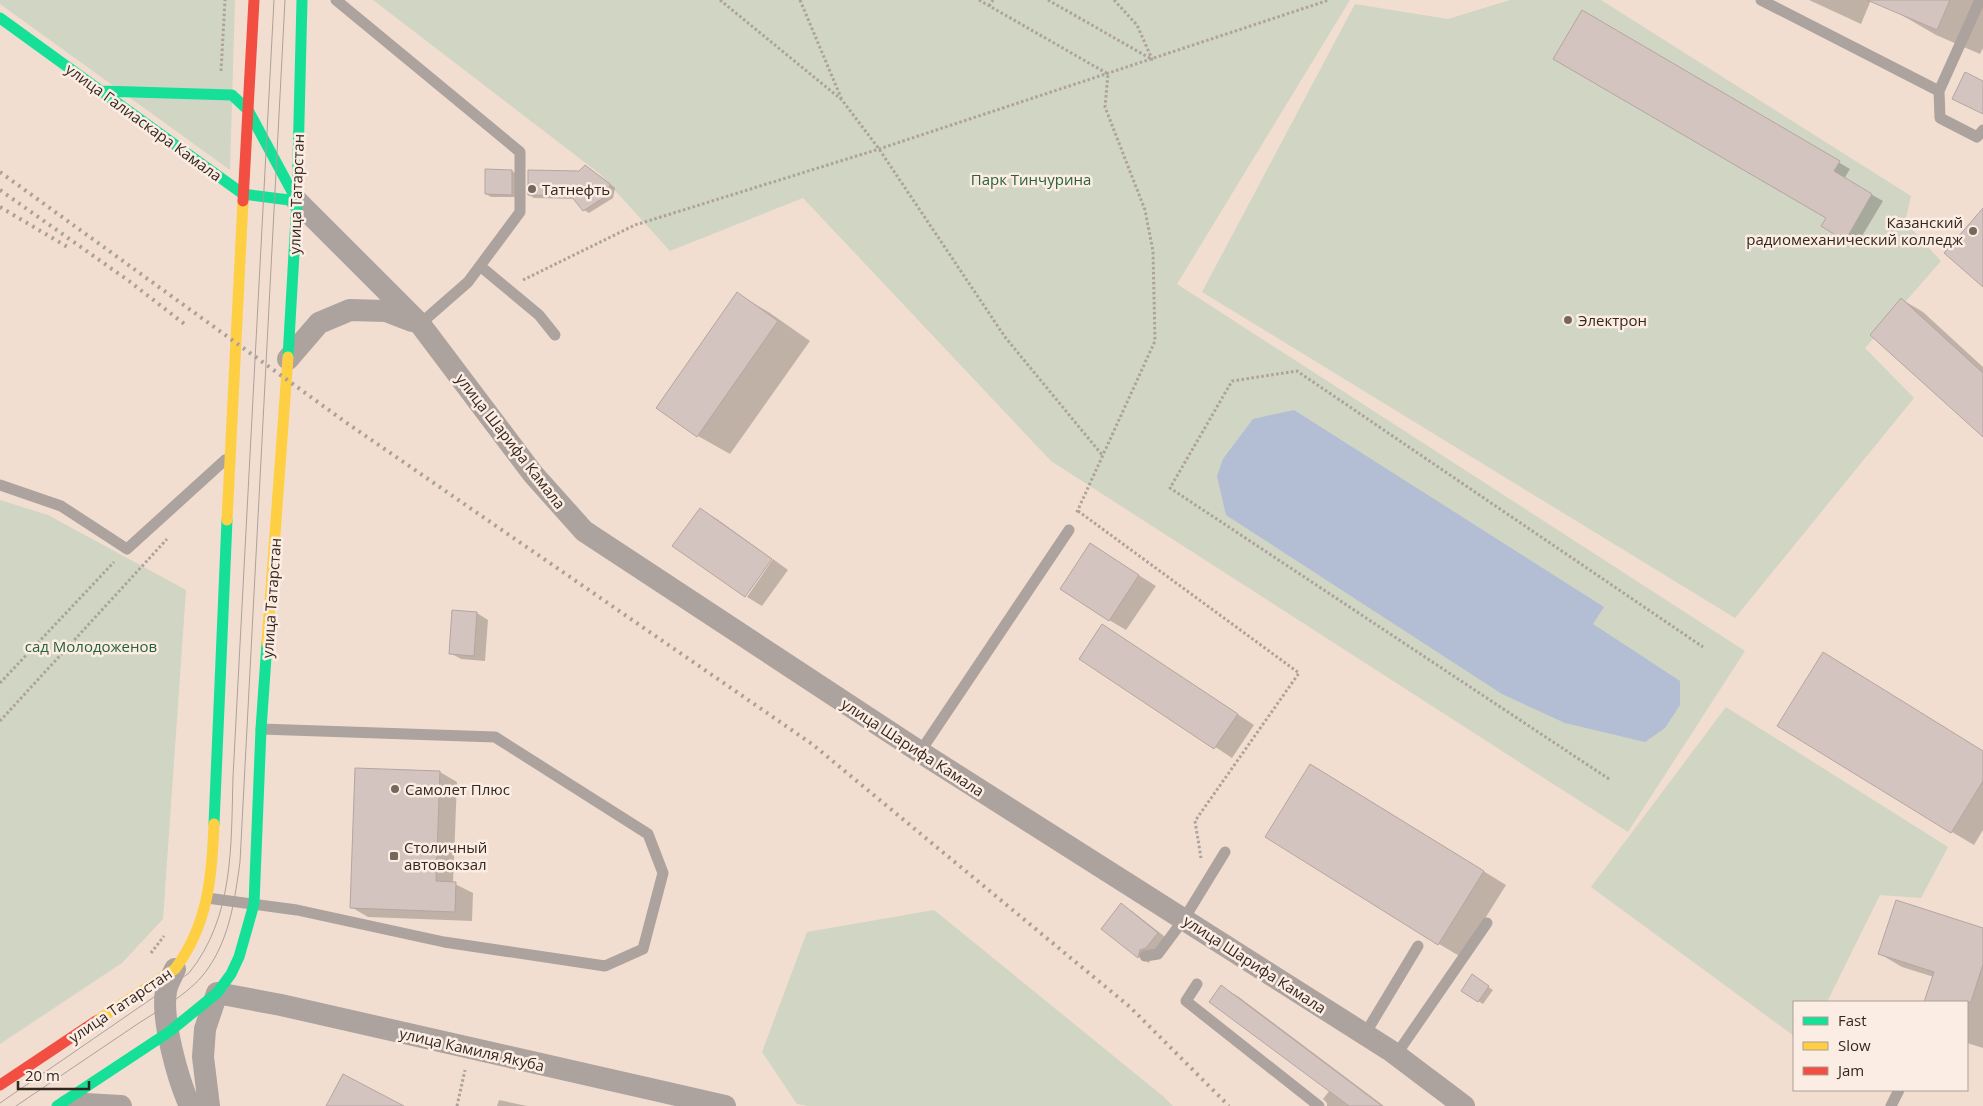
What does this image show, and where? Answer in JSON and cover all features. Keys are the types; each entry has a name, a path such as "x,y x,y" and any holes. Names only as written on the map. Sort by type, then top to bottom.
{"main road":[{"name":"улица Татарстан","path":"0,1084 175,970 183,960 195,936 207,898 212,874 230,456 254,0"},
{"name":"улица Татарстан","path":"57,1106 169,1032 217,993 231,974 239,957 254,904 261,729 288,360 297,201 302,0"},
{"name":"улица Галиаскара Камала","path":"0,18 243,194 297,201"},
{"path":"101,91 232,95 248,110 297,201"}],"street":[{"name":"улица Шарифа Камала","path":"297,201 420,324 533,474 584,531 920,752 1365,1034 1464,1106"},
{"path":"288,360 319,323 350,310 386,311 420,324"},
{"path":"175,970 166,990 165,1006 176,1068 190,1106"},
{"path":"209,1106 203,1057 205,1029 217,993"},
{"name":"улица Камиля Якуба","path":"217,993 725,1106"},
{"path":"67,1106 85,1104 121,1106"}],"lane":[{"path":"336,0 520,152 520,212 468,282 420,324"},
{"path":"1761,0 1939,91"},
{"path":"1980,0 1939,91 1940,118 1977,137 1983,130"},
{"path":"480,266 539,315 555,335"},
{"path":"0,485 61,506 127,549 230,456"},
{"path":"920,752 1069,530"},
{"path":"207,898 297,910 444,942 605,966 643,949 663,873 648,834 495,737 261,729"},
{"path":"1145,956 1158,954 1184,919 1225,852"},
{"path":"1396,1055 1487,923"},
{"path":"1365,1034 1418,946"},
{"path":"1197,984 1186,1001 1319,1106"},
{"path":"1891,1106 1898,1091"}],"path":[{"path":"220,95 224,0"},
{"path":"720,0 842,100 879,149 1005,337 1103,456"},
{"path":"800,0 842,100"},
{"path":"979,0 1108,74"},
{"path":"989,6 993,0"},
{"path":"1048,0 1153,60"},
{"path":"1114,0 1137,25 1153,60"},
{"path":"507,288 635,225 879,149 1153,60 1328,0"},
{"path":"1069,530 1155,341 1152,251 1146,210 1105,107 1108,74"},
{"path":"1609,779 1170,488 1232,381 1297,371 1703,647"},
{"path":"1078,511 1298,673 1195,822 1205,885"},
{"path":"0,721 170,535"},
{"path":"0,683 127,549 145,563"},
{"path":"146,959 167,932"},
{"path":"457,1106 469,1048"}],"green space":[{"path":"0,0 235,0 230,170 0,4"},
{"name":"Парк Тинчурина","path":"373,0 1350,0 1177,284 1745,651 1628,832 1051,461 803,198 670,251 600,174"},
{"name":"Электрон","path":"1510,0 1601,0 1911,196 1905,222 1941,261 1865,348 1914,398 1735,618 1202,292 1355,4 1448,19"},
{"name":"сад Молодоженов","path":"0,500 48,515 186,590 163,919 122,963 0,1044"},
{"path":"1726,707 1948,847 1921,898 1880,895 1827,1001 1793,1001 1793,1035 1591,887"},
{"path":"934,910 1173,1106 808,1106 797,1104 762,1052 807,932"}],"water":[{"path":"1294,410 1604,607 1593,624 1680,681 1680,705 1665,728 1645,742 1565,723 1502,694 1226,515 1217,476 1223,459 1253,419"}],"building":[{"path":"1867,0 1950,0 1937,30"},
{"path":"1582,10 1840,161 1834,171 1872,194 1845,241 1821,226 1826,218 1553,59"},
{"path":"1965,72 1983,81 1983,114 1952,99"},
{"path":"585,165 610,184 608,195 583,211 571,196 528,195 528,170 579,171"},
{"path":"485,169 512,170 512,195 485,194"},
{"name":"Казанский радиомеханический колледж","path":"1983,208 1983,287 1944,253"},
{"path":"737,292 778,321 697,437 656,408"},
{"path":"1901,298 1983,373 1983,437 1870,335"},
{"path":"700,508 772,559 745,597 672,546"},
{"path":"1090,543 1139,575 1109,621 1060,589"},
{"path":"452,610 477,612 474,656 449,654"},
{"path":"1102,624 1238,714 1214,749 1079,659"},
{"path":"1823,652 1983,751 1983,781 1951,833 1777,726"},
{"path":"1310,764 1484,871 1438,945 1265,837"},
{"name":"Столичный автовокзал","path":"355,768 440,771 436,881 456,882 455,912 350,908"},
{"path":"1896,900 1983,928 1983,964 1971,1002 1924,1001 1934,972 1878,954"},
{"path":"1121,903 1158,933 1146,948 1140,950 1138,958 1101,929"},
{"path":"1472,974 1489,986 1478,1002 1461,991"},
{"path":"1221,985 1382,1106 1349,1106 1209,1002"},
{"path":"343,1074 404,1106 326,1106"}],"tram line":[{"path":"0,1103 189,973 204,951 215,928 222,905 227,880 232,829 233,777 274,0"},
{"path":"16,1106 185,992 209,967 227,930 240,862 285,0"}],"railway":[{"path":"0,172 344,421 812,744 1130,1007 1229,1106"},
{"path":"0,190 129,281 187,326"},
{"path":"0,207 71,249"}],"traffic: fast":[{"path":"288,357 297,201 302,0"},
{"path":"0,18 243,194 297,201"},
{"path":"101,91 232,95 248,110 296,199"},
{"path":"214,824 227,520"},
{"path":"57,1106 169,1032 217,993 231,974 239,957 254,904 261,729 267,643"}],"traffic: slow":[{"path":"227,520 243,201"},
{"path":"267,643 288,357"},
{"path":"96,1021 175,969 186,952 195,935 206,900 212,863 214,824"}],"traffic: jam":[{"path":"243,201 254,0"},
{"path":"0,1085 96,1021"}],"place":[{"name":"Татнефть","path":"532,189"},
{"name":"Казанский радиомеханический колледж","path":"1973,231"},
{"name":"Электрон","path":"1568,320"},
{"name":"Самолет Плюс","path":"395,789"},
{"name":"Столичный автовокзал","path":"394,856"}]}
